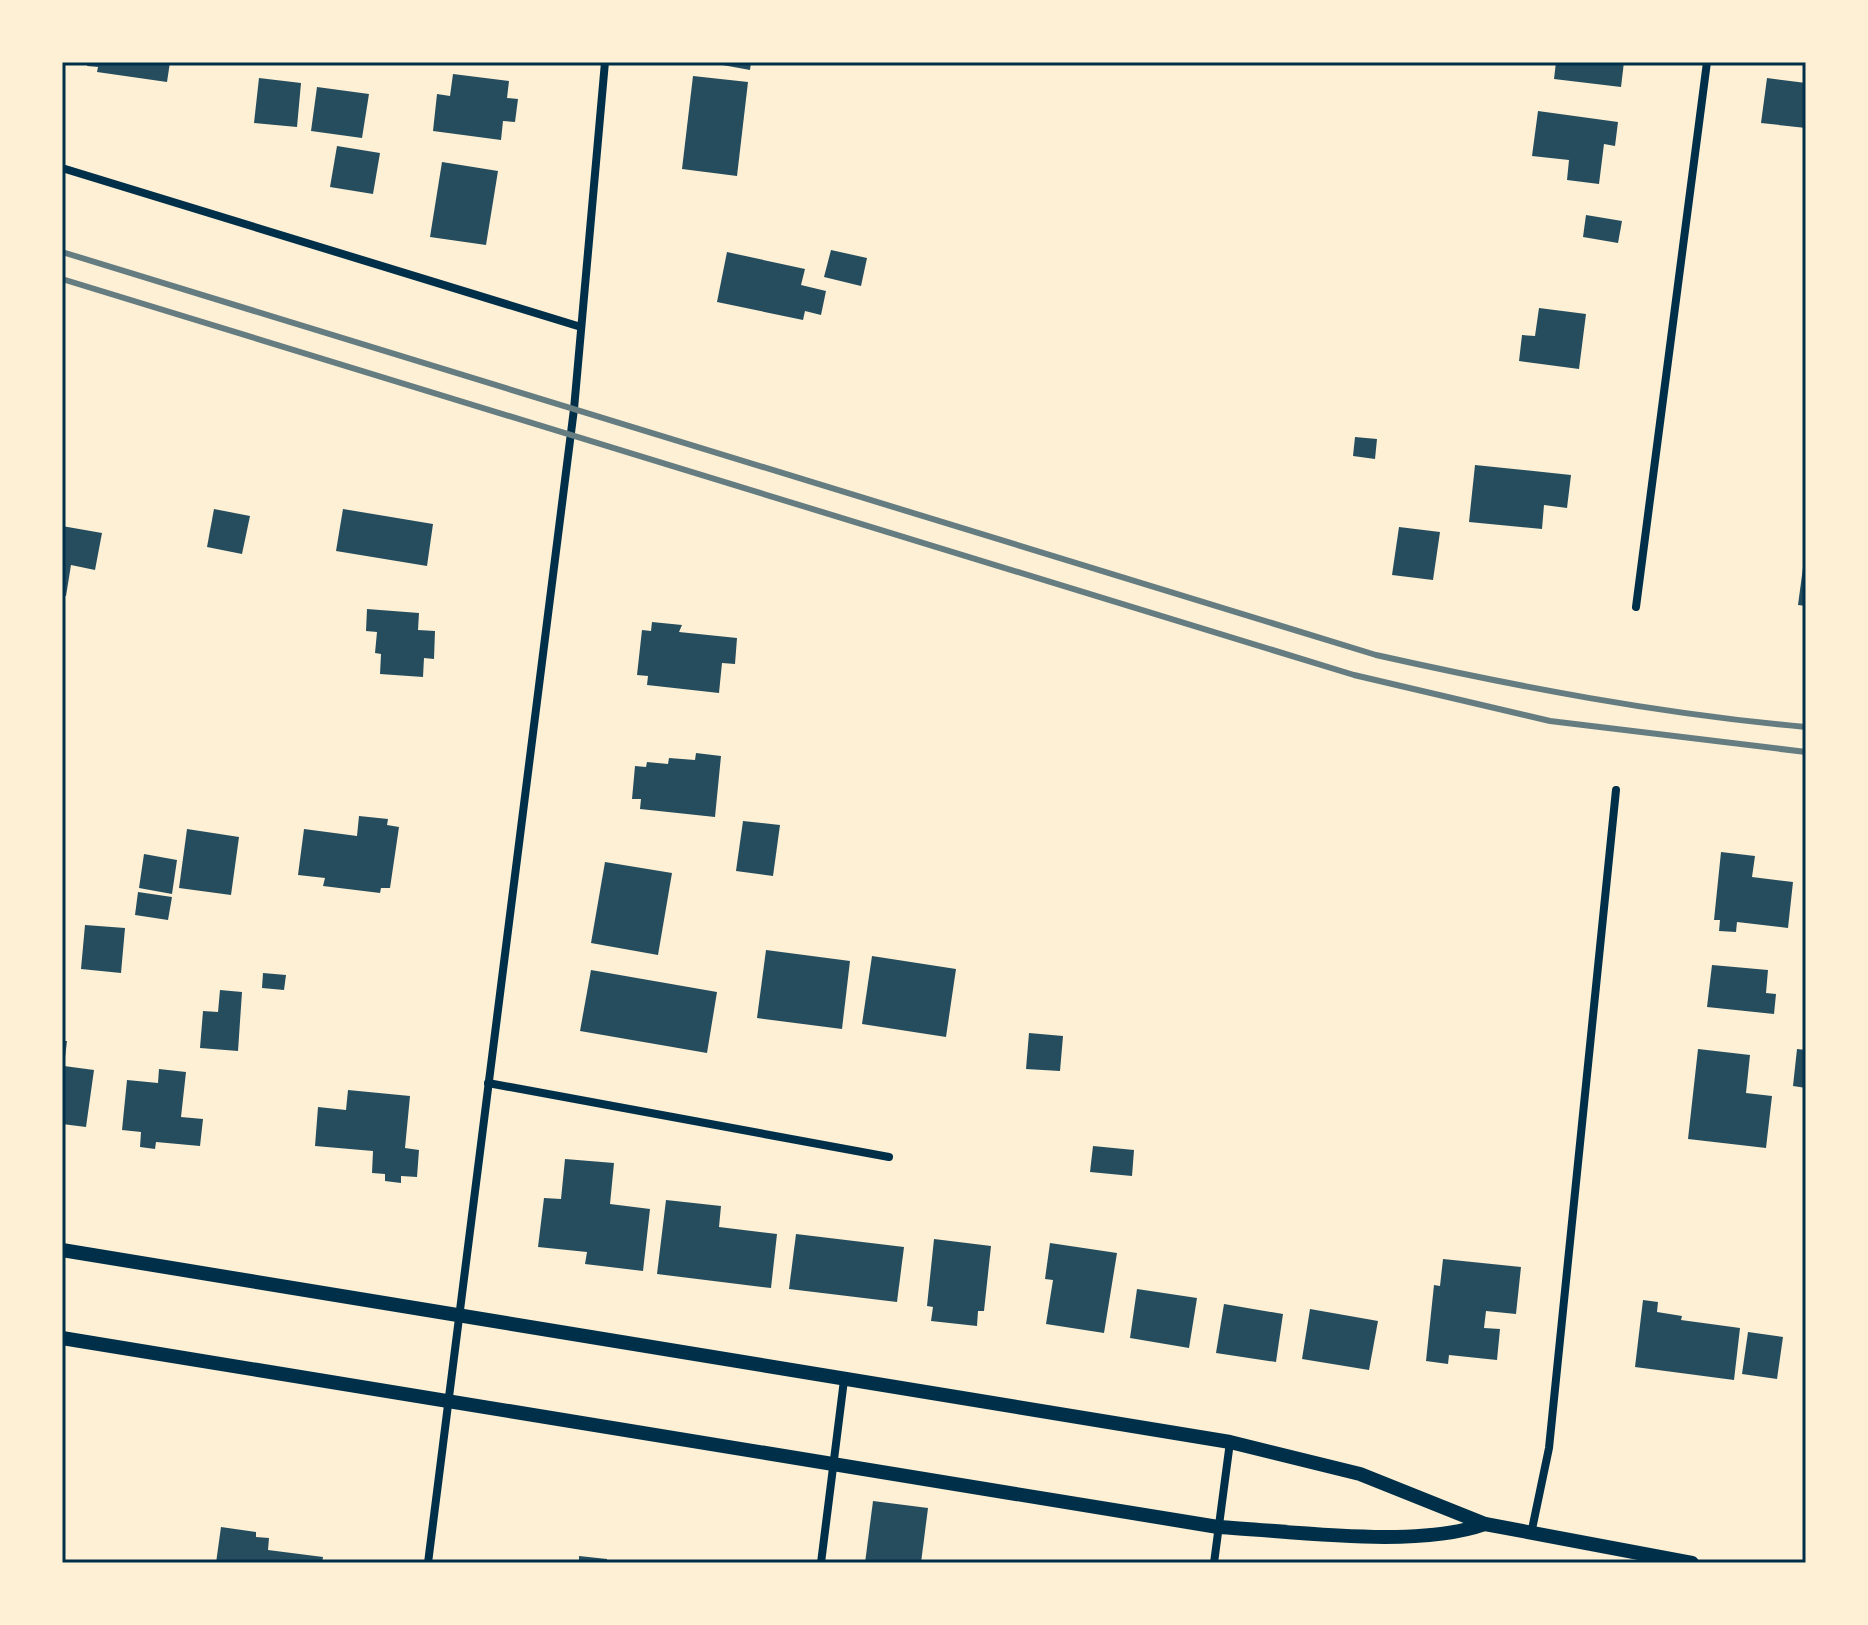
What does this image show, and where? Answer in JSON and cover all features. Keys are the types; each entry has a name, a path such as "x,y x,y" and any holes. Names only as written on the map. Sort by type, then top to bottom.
{"street":[{"path":"428,1563 572,423 605,62"},
{"path":"1636,607 1707,62"},
{"path":"62,168 581,327"},
{"path":"1531,1535 1549,1448 1616,790"},
{"path":"488,1083 889,1157"},
{"path":"62,1250 1230,1442 1360,1474 1485,1524 1692,1563"},
{"path":"62,1338 1218,1527 1408,1536 1457,1534 1485,1524"},
{"path":"821,1563 844,1380"},
{"path":"1214,1563 1230,1442"}],"building":[{"path":"88,62 170,62 167,82 97,72 98,67 87,66"},
{"path":"706,62 751,62 750,70"},
{"path":"1556,62 1624,62 1621,87 1554,79"},
{"path":"453,74 509,81 507,98 518,99 515,122 503,121 501,140 433,131 437,94 450,96"},
{"path":"693,76 748,82 737,176 682,169"},
{"path":"259,78 301,83 297,127 254,123"},
{"path":"1767,78 1806,83 1806,128 1761,123"},
{"path":"317,87 369,94 362,138 311,131"},
{"path":"1538,111 1618,122 1615,146 1604,144 1599,184 1567,180 1569,160 1532,156"},
{"path":"337,146 380,153 373,194 330,187"},
{"path":"442,162 498,171 486,245 430,237"},
{"path":"1586,215 1622,221 1618,243 1583,237"},
{"path":"831,250 867,258 861,286 824,277"},
{"path":"727,252 805,269 801,285 826,291 821,315 805,311 803,320 717,302"},
{"path":"1539,308 1586,314 1579,369 1519,361 1522,335 1535,336"},
{"path":"1355,437 1377,439 1375,459 1353,456"},
{"path":"1475,465 1571,475 1567,508 1544,505 1542,529 1469,522"},
{"path":"214,509 250,516 242,554 207,547"},
{"path":"343,509 433,524 427,566 336,551"},
{"path":"62,526 102,533 95,570 71,565 66,596 62,595"},
{"path":"1399,527 1440,532 1433,580 1392,575"},
{"path":"1806,561 1806,606 1798,605"},
{"path":"367,609 419,613 418,630 435,631 434,659 424,658 423,677 380,674 381,654 375,653 377,632 366,631"},
{"path":"652,622 682,625 679,632 737,638 735,664 722,663 719,693 647,685 648,676 637,675 642,630 651,631"},
{"path":"696,753 721,756 715,817 640,809 641,799 632,799 635,766 646,767 647,762 668,764 669,758 695,760"},
{"path":"359,816 388,819 387,825 399,827 390,888 381,888 380,893 323,886 325,878 298,875 304,829 357,836"},
{"path":"743,821 780,825 773,876 736,871"},
{"path":"187,829 239,837 231,895 179,888"},
{"path":"1721,852 1755,856 1752,877 1793,882 1788,928 1737,922 1736,932 1719,931 1720,920 1714,920"},
{"path":"144,854 177,860 172,894 139,888"},
{"path":"605,862 672,873 658,955 591,943"},
{"path":"138,892 172,897 168,920 135,915"},
{"path":"85,925 125,928 121,973 81,969"},
{"path":"766,950 850,961 842,1029 757,1018"},
{"path":"872,956 956,969 946,1037 862,1024"},
{"path":"1712,965 1768,970 1766,993 1776,994 1774,1014 1707,1007"},
{"path":"591,970 717,992 707,1053 580,1031"},
{"path":"263,973 286,975 284,990 262,988"},
{"path":"220,990 242,992 238,1051 200,1048 203,1011 218,1012"},
{"path":"1029,1033 1063,1036 1060,1071 1026,1069"},
{"path":"62,1041 67,1041 64,1066 94,1070 86,1127 62,1124"},
{"path":"1698,1049 1750,1055 1746,1093 1772,1096 1766,1148 1688,1139"},
{"path":"1797,1049 1806,1050 1806,1088 1793,1086"},
{"path":"159,1069 186,1072 181,1117 203,1119 200,1146 156,1142 155,1149 140,1147 141,1132 122,1130 127,1080 158,1083"},
{"path":"348,1090 410,1096 405,1148 419,1150 417,1177 401,1176 401,1183 385,1181 385,1174 372,1173 373,1151 315,1146 318,1107 346,1110"},
{"path":"1093,1146 1134,1150 1132,1176 1090,1172"},
{"path":"565,1159 614,1163 610,1204 650,1209 643,1271 585,1264 587,1252 538,1247 544,1198 561,1199"},
{"path":"666,1200 721,1206 719,1227 777,1234 771,1288 657,1274"},
{"path":"796,1234 904,1247 897,1302 789,1289"},
{"path":"934,1239 991,1246 984,1311 978,1311 977,1326 931,1321 933,1307 927,1306"},
{"path":"1050,1243 1117,1253 1104,1333 1046,1324 1053,1280 1045,1279"},
{"path":"1443,1259 1521,1267 1516,1314 1486,1311 1484,1328 1500,1329 1497,1360 1449,1355 1448,1364 1426,1361 1434,1285 1440,1286"},
{"path":"1137,1289 1197,1298 1189,1348 1130,1338"},
{"path":"1643,1300 1658,1302 1657,1312 1682,1316 1681,1320 1740,1328 1734,1380 1635,1367"},
{"path":"1224,1304 1283,1314 1276,1362 1216,1353"},
{"path":"1310,1309 1378,1321 1369,1370 1302,1359"},
{"path":"1748,1332 1783,1337 1777,1379 1742,1374"},
{"path":"873,1501 928,1508 921,1563 865,1563"},
{"path":"221,1527 256,1532 256,1537 269,1538 268,1550 323,1557 322,1563 216,1563"},
{"path":"579,1556 607,1559 607,1563 579,1563"}],"railway":[{"path":"62,252 1376,655 1590,698 1697,715 1806,727"},
{"path":"62,279 1354,675 1550,721 1806,752"}]}
